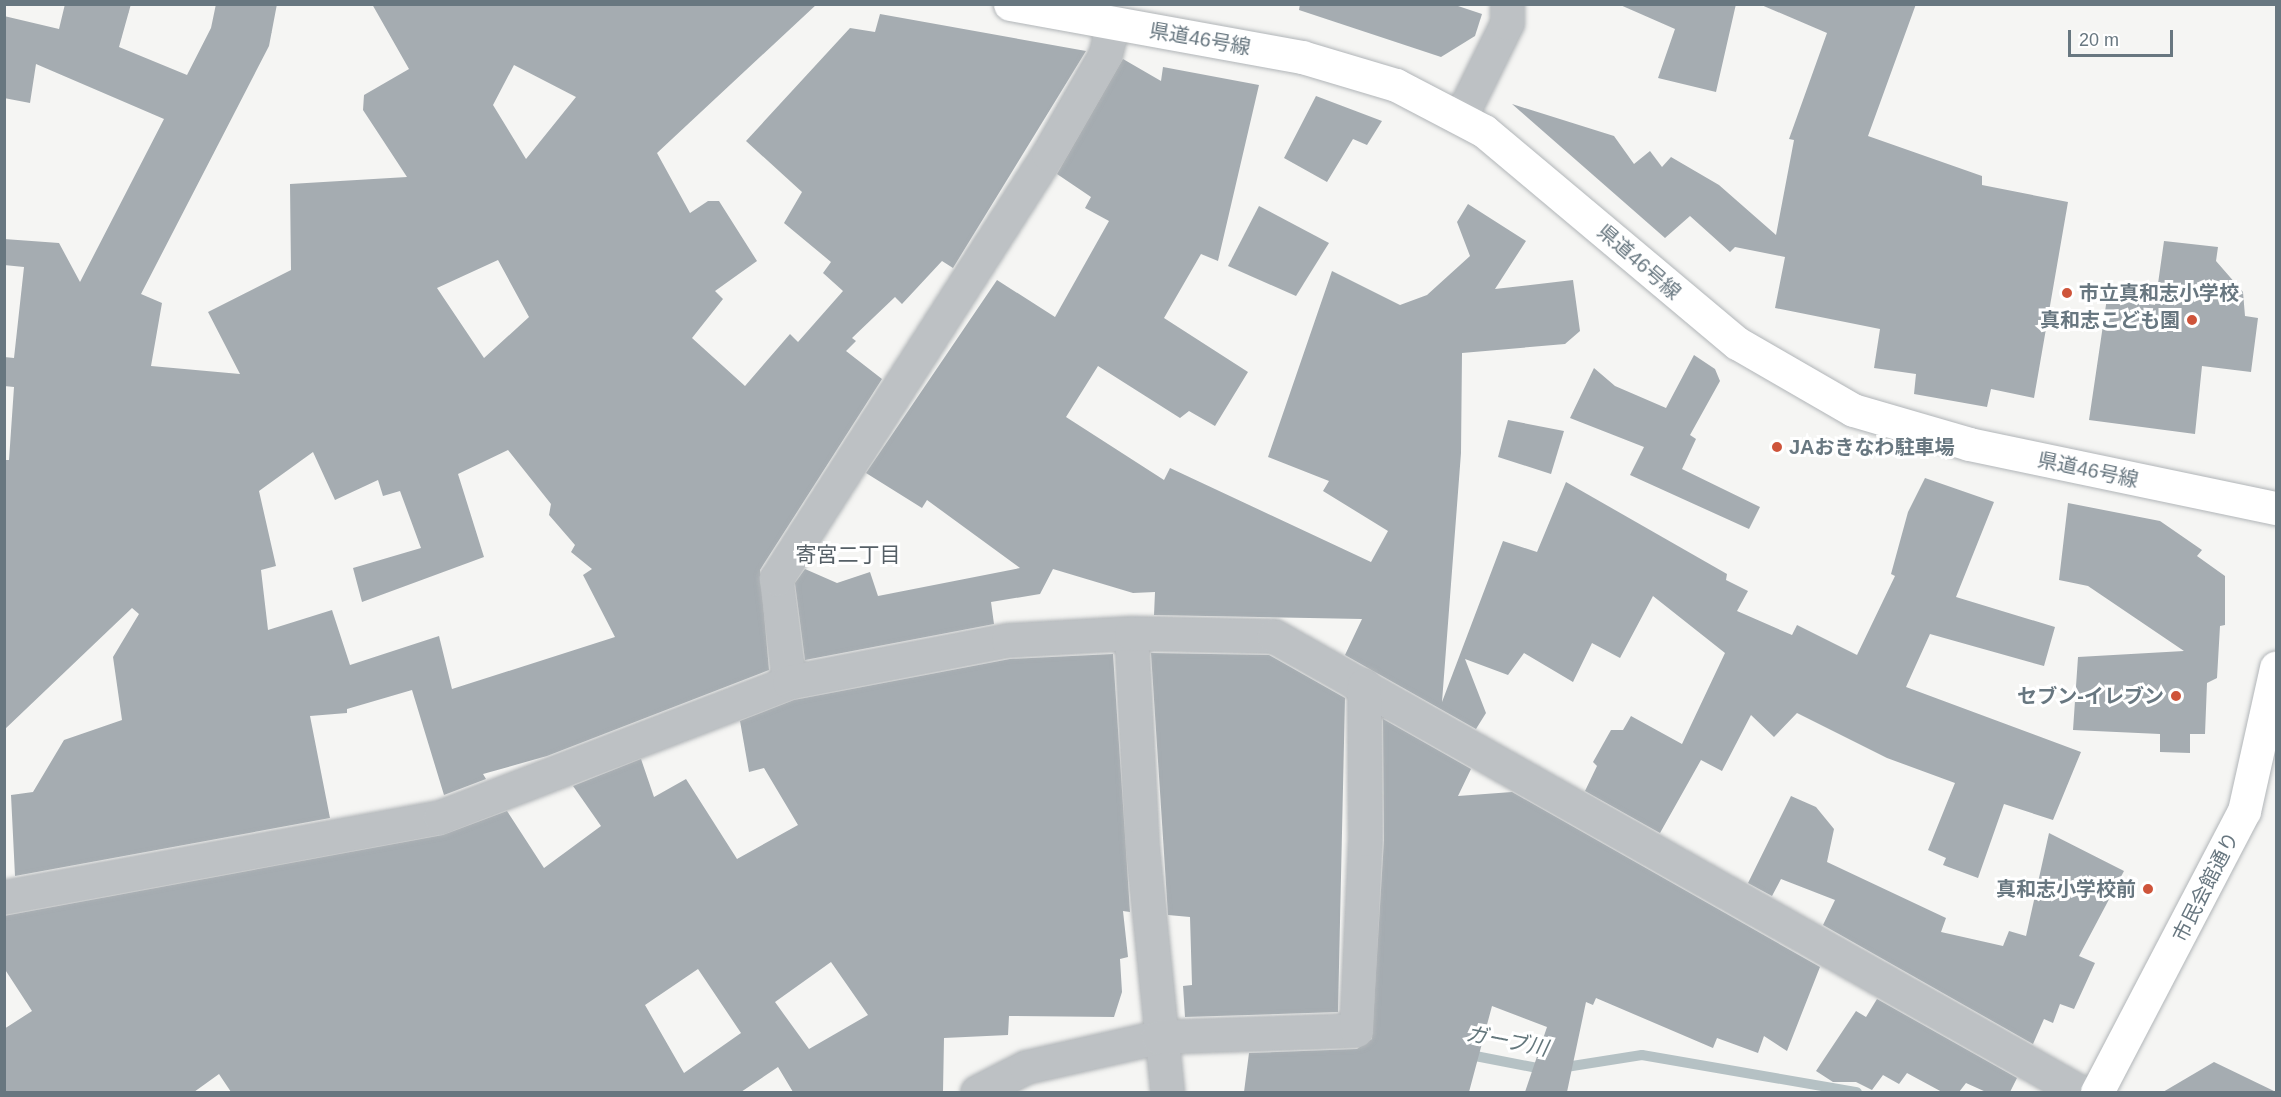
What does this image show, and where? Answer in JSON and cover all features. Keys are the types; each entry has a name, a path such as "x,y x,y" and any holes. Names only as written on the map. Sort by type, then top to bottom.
{"main road":[{"name":"県道46号線","path":"1010,4 1342,67 1396,85 1461,116 1504,146 1737,343 1853,410 1969,444 2277,508"},
{"name":"市民会館通り","path":"2097,1092 2244,811 2277,668"}],"street":[{"path":"1461,116 1510,11"},
{"path":"789,682 776,579 1048,154 1105,55 1113,23"},
{"path":"1131,633 1158,1037 1167,1092"},
{"path":"4,897 440,817 789,682 1008,640 1131,633 1274,636 2080,1092"},
{"path":"977,1092 1026,1067 1158,1037 1356,1030 1365,839 1364,685"}],"building":[{"path":"65,4 131,4 119,47 187,75 211,28 216,4 277,4 269,46 141,294 162,303 151,366 240,374 208,312 291,270 290,184 407,177 363,110 364,95 409,69 372,4 817,4 657,153 690,213 708,201 719,201 757,261 715,291 723,299 692,338 745,386 790,334 798,342 843,291 823,273 831,262 784,223 802,192 746,141 850,28 875,32 880,14 1086,51 953,268 942,261 902,304 895,297 852,338 856,341 846,351 882,379 760,570 769,670 547,756 483,774 486,779 444,795 412,690 347,709 347,713 310,716 330,818 15,876 11,795 33,792 64,740 122,720 113,657 139,614 132,608 4,730 4,460 9,460 14,387 4,386 4,357 14,358 24,267 4,265 4,239 59,243 80,282 164,119 36,64 30,103 4,98 4,16 59,29","holes":["514,65 576,97 526,159 493,105","498,260 529,317 484,358 437,288","508,450 551,504 549,515 575,545 571,552 592,569 583,575 615,637 452,689 439,636 350,665 332,610 268,630 261,570 276,566 259,491 313,452 335,500 378,480 383,496 400,491 421,548 353,568 362,602 484,557 458,474"]},
{"path":"1300,4 1452,4 1482,14 1475,36 1441,57 1299,10"},
{"path":"1618,4 1736,4 1716,92 1658,78 1675,29"},
{"path":"1759,4 1916,4 1868,136 1982,176 1982,185 2068,202 2034,398 1991,389 1987,407 1914,394 1916,374 1874,368 1880,329 1775,308 1785,257 1735,247 1730,252 1690,216 1665,238 1512,104 1614,136 1634,164 1650,151 1662,167 1671,157 1719,185 1776,235 1794,140 1789,139 1827,33"},
{"path":"1123,59 1161,81 1163,67 1259,85 1218,261 1201,254 1164,318 1248,372 1215,426 1189,411 1180,418 1098,366 1066,417 1164,480 1170,468 1371,562 1388,531 1323,491 1329,481 1268,457 1332,271 1400,305 1427,295 1470,256 1457,222 1468,204 1526,241 1495,289 1573,280 1580,331 1565,344 1462,353 1461,453 1442,702 1503,541 1537,552 1566,482 1727,574 1726,580 1748,591 1737,611 1792,635 1797,625 1857,655 1895,576 1891,574 1908,512 1925,478 1994,502 1956,597 2055,627 2044,666 1930,634 1906,687 2081,752 2053,820 2004,804 1978,878 1943,865 1946,858 1928,850 1955,783 1887,758 1797,713 1774,737 1751,715 1722,771 1701,760 1660,833 1585,791 1597,766 1593,762 1611,730 1623,730 1631,716 1682,744 1725,653 1653,596 1620,658 1592,643 1573,682 1524,653 1508,675 1465,659 1486,713 1476,729 1345,655 1362,619 1154,615 1155,592 1133,593 1053,569 1040,594 991,602 994,624 805,660 795,583 805,569 837,583 870,572 878,596 1020,568 927,500 922,508 866,473 997,280 1055,317 1109,221 1085,208 1091,197 1057,174"},
{"path":"1316,96 1382,121 1367,145 1353,139 1327,182 1284,158"},
{"path":"1259,206 1329,243 1296,296 1228,266"},
{"path":"2164,241 2218,247 2216,261 2243,292 2245,316 2258,318 2251,372 2202,366 2195,434 2089,420 2107,298 2155,305"},
{"path":"1694,355 1715,369 1720,381 1690,435 1696,439 1682,469 1760,507 1749,529 1630,475 1644,447 1570,418 1594,368 1615,386 1666,408"},
{"path":"1508,420 1564,431 1551,474 1498,457"},
{"path":"2068,503 2160,521 2202,550 2197,556 2225,576 2225,625 2220,626 2217,678 2207,683 2205,734 2190,734 2190,753 2160,752 2160,734 2073,730 2078,657 2184,651 2088,586 2059,580"},
{"path":"1151,653 1269,655 1345,698 1338,1012 1185,1017 1183,986 1192,985 1190,917 1168,915"},
{"path":"1113,654 1130,912 1123,911 1128,957 1120,959 1122,992 1114,1017 1009,1016 1008,1035 944,1038 943,1092 793,1092 778,1067 741,1092 231,1092 219,1074 194,1092 4,1092 4,1029 32,1011 4,968 4,916 443,835 507,811 544,868 601,826 573,786 641,759 654,797 686,779 737,859 798,825 764,768 749,772 740,721 794,700 1010,659","holes":["831,962 868,1015 809,1049 775,1002","698,969 741,1033 684,1073 645,1005"]},
{"path":"1383,719 1471,769 1458,796 1512,792 1820,967 1787,1051 1764,1036 1758,1053 1717,1038 1713,1048 1596,998 1593,1005 1586,1002 1567,1092 1525,1092 1547,1027 1492,1006 1469,1092 1244,1092 1249,1053 1357,1049 1372,1039 1384,840"},
{"path":"1791,796 1816,807 1834,829 1827,862 1946,918 1941,932 2003,946 2009,931 2026,936 2049,833 2124,871 2079,956 2095,963 2074,1009 2060,1004 2053,1023 2044,1019 2033,1044 1823,925 1835,900 1781,879 1772,896 1748,883"},
{"path":"1877,999 2017,1078 2010,1092 1986,1092 1966,1083 1959,1092 1942,1092 1907,1073 1899,1084 1883,1075 1872,1090 1856,1082 1833,1082 1816,1071 1856,1011 1866,1017"},
{"path":"2214,1062 2276,1092 2163,1092"}],"waterway":[{"name":"ガーブ川","path":"1465,1054 1547,1070 1642,1055 1857,1092"}],"place":[{"name":"市立真和志小学校","path":"2067,293"},
{"name":"真和志こども園","path":"2192,320"},
{"name":"JAおきなわ駐車場","path":"1777,447"},
{"name":"セブン-イレブン","path":"2176,696"},
{"name":"真和志小学校前","path":"2148,889"}],"district":[{"name":"寄宮二丁目","path":"848,555"}]}
